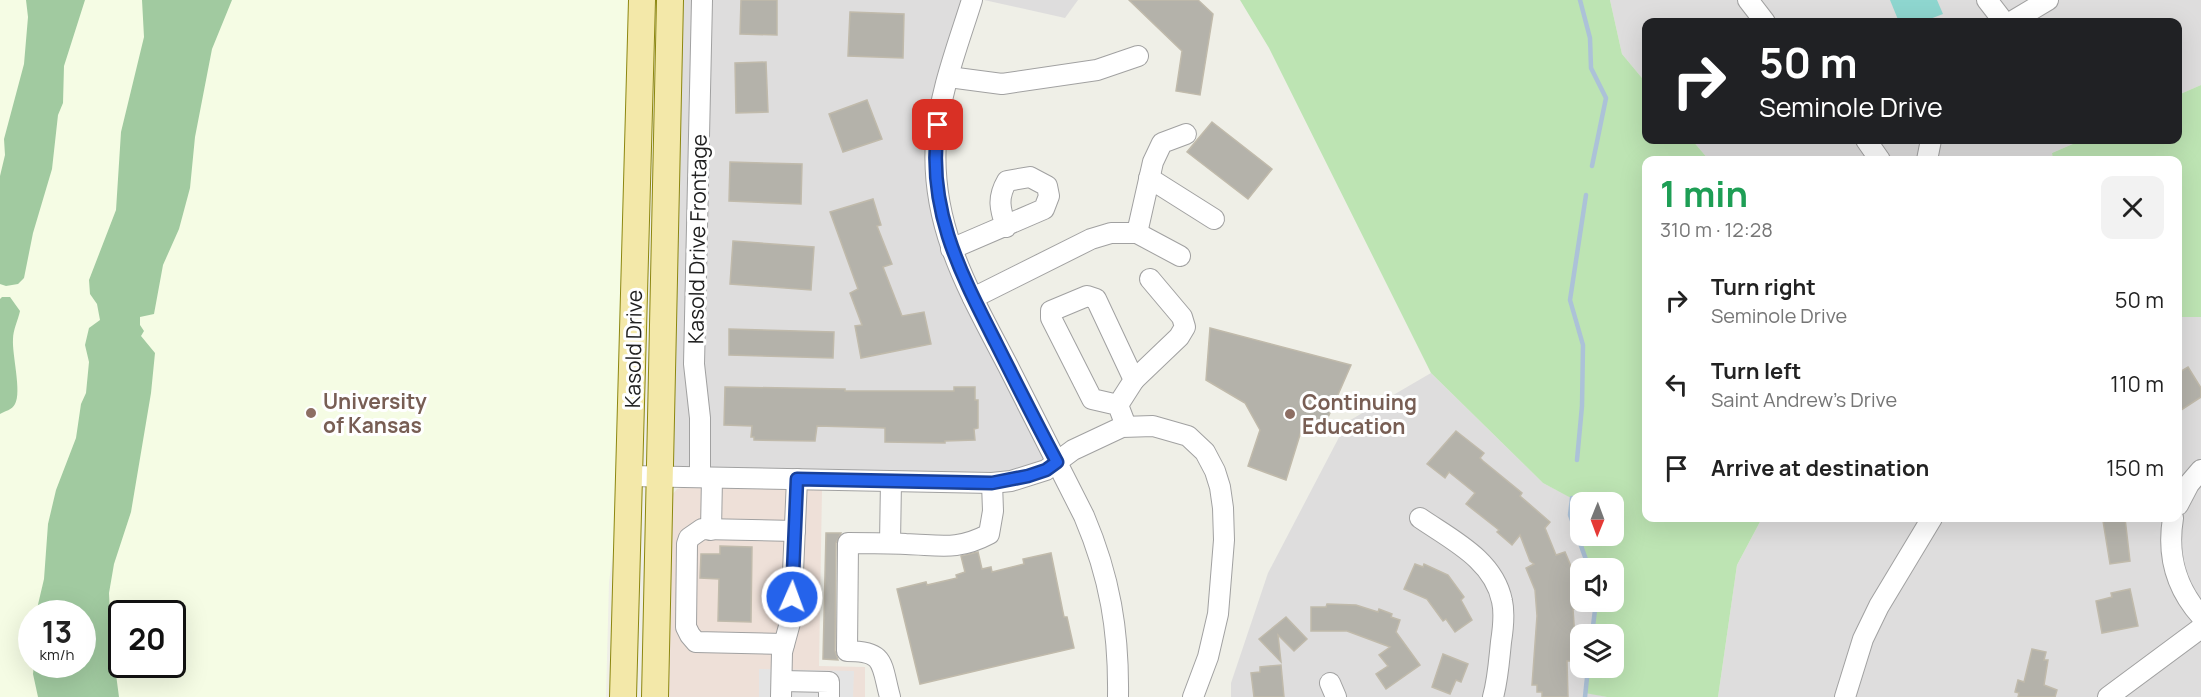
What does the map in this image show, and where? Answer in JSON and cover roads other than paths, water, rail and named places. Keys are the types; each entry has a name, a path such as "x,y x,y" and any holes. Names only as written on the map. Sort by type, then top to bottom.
{"main road":[{"name":"Kasold Drive","path":"623,697 642,0"},
{"name":"Kasold Drive","path":"655,697 670,0"}],"street":[{"name":"Kasold Drive Frontage","path":"702,0 694,364 711,530"},
{"path":"972,0 940,111 935,161 941,212 951,249 973,298 1084,516 1105,572 1117,638 1118,697"},
{"path":"1748,0 1762,18"},
{"path":"1986,0 2001,18"},
{"path":"2018,18 2048,0"},
{"path":"949,77 1002,84 1097,70 1138,56"},
{"path":"1137,233 1153,162 1162,143 1186,134"},
{"path":"1149,178 1214,219"},
{"path":"951,249 1006,227"},
{"path":"973,298 1091,239 1111,233 1137,233 1180,256"},
{"path":"1118,405 1134,380 1179,337 1185,327 1182,317 1150,279"},
{"path":"1118,405 1092,399 1051,318 1051,311 1087,296 1096,299 1134,380"},
{"path":"1118,405 1126,426"},
{"path":"630,476 992,483 1046,470 1073,450 1126,426 1152,426 1188,436 1205,452 1215,471 1223,508 1224,540 1218,614 1208,657 1193,697"},
{"path":"2182,497 2189,484 2201,470"},
{"path":"797,479 791,619 782,652 782,689 829,682 829,697"},
{"path":"890,543 891,481"},
{"path":"890,697 880,663 875,655 864,651 847,651 848,543 890,543 946,548 975,541 989,534 993,511 992,483"},
{"path":"1420,518 1478,559 1490,572 1498,588 1503,602 1504,619 1493,697"},
{"path":"1845,697 1863,639 1875,614 1895,576 1929,522"},
{"path":"2174,522 2171,548 2173,566 2178,582 2189,602 2201,616"},
{"path":"784,644 696,642 686,627 687,544 695,533 702,530 795,531"},
{"path":"2108,697 2201,628"}],"waterway":[{"path":"1580,0 1590,38 1591,68 1606,98 1592,166"},
{"path":"1577,460 1582,406 1583,345 1570,300 1586,195"},
{"path":"1581,546 1585,558"},
{"path":"1593,624 1595,612"},
{"path":"1585,697 1587,678"}],"place":[{"name":"University of Kansas","path":"311,413"},
{"name":"Continuing Education","path":"1290,414"}]}
